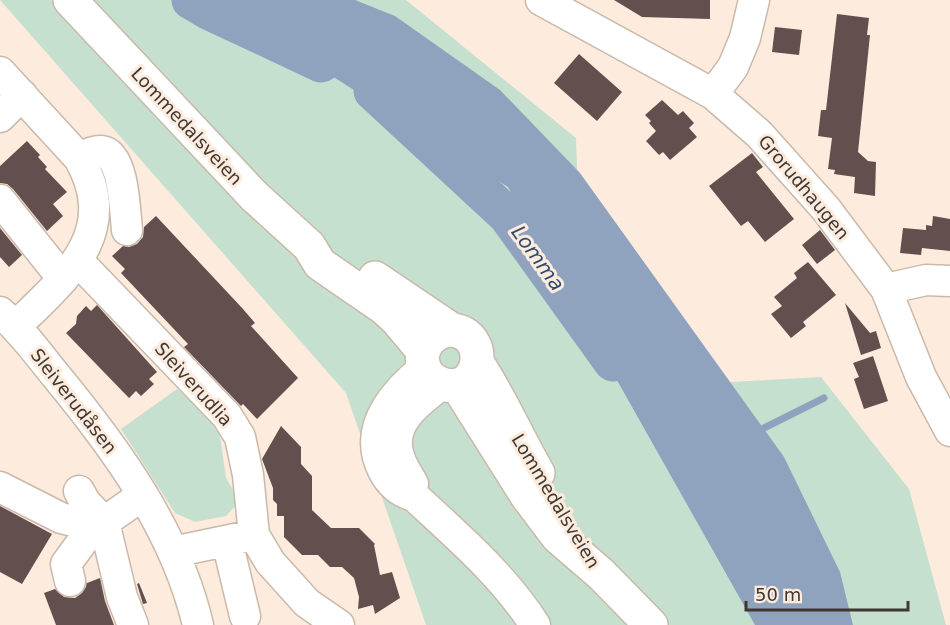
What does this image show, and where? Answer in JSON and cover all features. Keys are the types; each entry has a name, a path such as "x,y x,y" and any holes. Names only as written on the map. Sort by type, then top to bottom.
{"main road":[{"name":"Lommedalsveien","path":"70,0 254,196 309,246 320,264 384,308 445,370"},
{"name":"Lommedalsveien","path":"309,246 343,256 452,330 439,332 431,338 445,370 527,496 558,537 601,574 651,625"}],"street":[{"name":"Grorudhaugen","path":"541,0 713,94 759,134 826,209 886,289 921,377 950,431"},
{"path":"713,94 733,67 745,38 754,0"},
{"path":"0,72 79,158 91,185 93,210 91,232 86,248 70,270 8,319"},
{"path":"0,117 22,95"},
{"path":"79,158 104,151 114,158 121,182 127,230"},
{"name":"Sleiverudlia","path":"0,200 70,270 227,416 240,437 248,475 241,538 245,616"},
{"path":"886,289 927,280 950,281"},
{"name":"Sleiverudåsen","path":"8,319 81,406 143,495 172,552 193,601 198,625"},
{"path":"445,370 393,395 379,424 376,436 378,459 396,489 414,496 476,555 518,598 535,625"},
{"path":"0,487 61,518 77,522 104,522"},
{"path":"79,491 85,502 104,522 122,597 133,625"},
{"path":"62,570 86,538 104,522 143,495"},
{"path":"172,552 241,538 270,562 308,603 339,625"}],"green space":[{"path":"0,0 406,0 576,138 578,191 730,382 821,377 909,489 946,625 426,625 346,393"},
{"path":"177,389 206,414 220,436 226,478 235,493 237,504 226,516 195,522 175,513 121,429"}],"water":[{"path":"211,0 355,0 395,16 500,90 580,173 784,457 840,572 853,625 755,625 508,187"}],"building":[{"path":"614,0 710,0 710,19 642,17"},
{"path":"837,14 869,18 867,35 870,35 858,152 868,161 876,162 875,196 854,193 855,177 834,174 835,170 828,169 832,138 818,136 821,110 826,110"},
{"path":"775,27 802,30 799,55 772,52"},
{"path":"579,54 622,92 597,121 554,83"},
{"path":"662,100 678,115 683,111 694,123 689,128 697,137 670,160 663,152 659,155 646,141 656,131 645,115"},
{"path":"27,141 40,155 38,157 47,167 45,169 67,192 53,204 63,216 47,231 13,189 7,184 0,183 0,166"},
{"path":"752,153 763,167 756,172 794,219 765,242 748,221 741,226 709,186"},
{"path":"156,216 243,309 255,323 251,326 298,378 257,419 243,404 241,406 184,347 188,344 121,273 125,269 112,256 123,246 129,247 137,244 143,237 144,227"},
{"path":"933,216 950,219 950,251 922,248 921,255 900,253 903,228 926,230 926,225 932,226"},
{"path":"0,228 22,255 9,267 0,257"},
{"path":"820,230 835,250 817,264 802,245"},
{"path":"808,262 836,295 803,322 806,326 791,338 771,314 782,306 774,297 797,278 794,273"},
{"path":"845,303 870,333 876,331 881,348 861,355"},
{"path":"97,305 157,372 149,379 154,384 141,396 136,391 129,398 66,333 76,324 77,316 86,306 91,311"},
{"path":"873,356 888,401 864,409 854,379 859,377 853,363"},
{"path":"281,426 301,447 301,464 312,476 312,510 331,528 359,528 375,544 380,575 392,572 400,598 375,614 373,605 358,609 359,597 354,578 342,567 330,567 318,555 302,555 284,537 284,516 277,516 273,488 262,459"},
{"path":"0,506 52,534 22,584 0,572"},
{"path":"100,578 114,625 56,625 44,593 55,589 64,597 75,598 82,593 87,581 87,583"},
{"path":"139,583 147,603 143,604 137,584"}],"waterway":[{"name":"Lomma","path":"191,0 321,63"},
{"name":"Lomma","path":"373,91 508,216 613,362"},
{"path":"764,428 824,398"}]}
